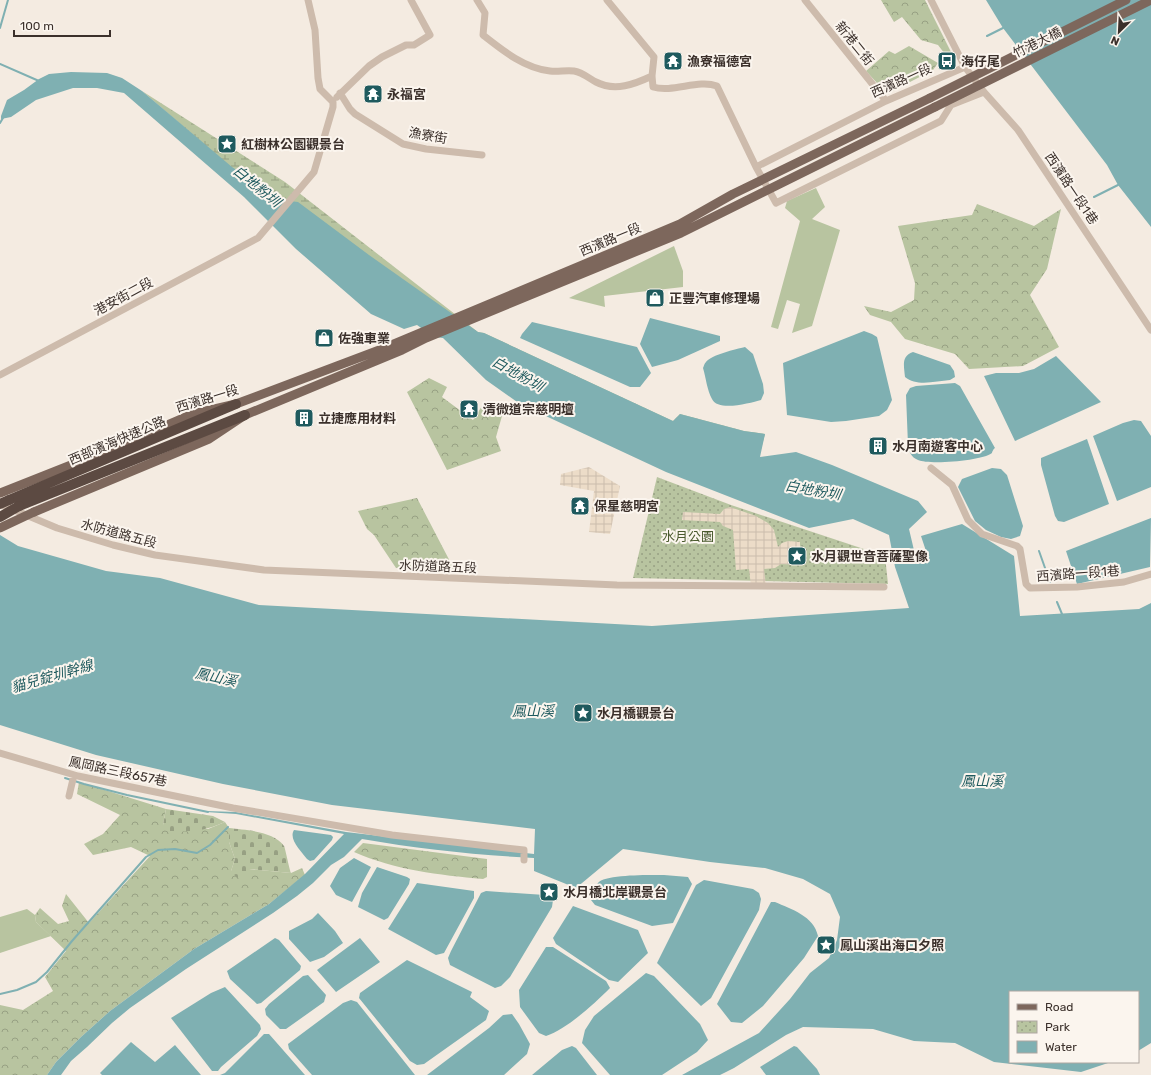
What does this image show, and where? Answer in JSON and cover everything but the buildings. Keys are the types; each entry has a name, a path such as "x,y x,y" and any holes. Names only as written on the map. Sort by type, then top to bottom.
{"highway":[{"name":"西部濱海快速公路","path":"3,502 236,404"},
{"name":"西部濱海快速公路","path":"0,517 19,506 245,415"}],"main road":[{"name":"竹港大橋","path":"930,98 1126,0"},
{"name":"竹港大橋","path":"935,107 1151,0"},
{"name":"西濱路一段","path":"0,528 34,512 209,439 245,415 402,350 424,335 464,314 680,224 763,180 930,98"},
{"name":"西濱路一段","path":"0,493 119,446 193,414 236,404 382,349 481,316 681,233 768,188 935,107"}],"street":[{"path":"308,0 315,30 320,89 333,102 340,93 369,66 382,57 406,45 414,45 430,35 411,0"},
{"path":"478,0 486,13 483,35 505,52 534,67 550,71 576,71 600,84 613,87 625,86 652,76"},
{"path":"607,0 654,57 652,76 653,87 660,89 710,83 717,86 756,167 776,203 941,121 951,105 984,92"},
{"name":"新港二街","path":"805,0 886,100"},
{"name":"西濱路一段1巷","path":"931,0 965,67 984,92 1018,130 1151,330"},
{"name":"西濱路一段","path":"756,167 886,100 965,67"},
{"name":"漁寮街","path":"340,93 355,114 404,144 426,149 482,154"},
{"name":"港安街二段","path":"0,375 258,238 303,187 314,172 333,107 333,102"},
{"name":"西濱路一段1巷","path":"931,468 952,484 968,520 982,534 1017,546 1020,549 1026,584 1030,588 1077,587 1124,582 1151,574"},
{"name":"水防道路五段","path":"3,502 57,528 113,545 155,555 264,570 617,585 884,587"},
{"name":"鳳岡路三段657巷","path":"0,753 74,775 233,808 392,835 524,850 524,860"},
{"path":"69,796 74,775"}],"green space":[{"path":"881,0 925,0 955,60 951,62 938,45 921,40 902,17 894,22"},
{"path":"909,46 938,63 933,70 887,94 866,71 889,51 895,54"},
{"path":"142,91 285,182 478,332 484,333 673,421 680,414 744,431 765,434 759,457 391,305"},
{"path":"816,188 825,207 812,219 840,230 812,326 792,333 800,304 787,300 778,329 771,327 800,221 785,208 787,201"},
{"path":"977,204 1034,226 1061,209 1047,269 1030,295 1059,347 1023,366 969,369 955,354 905,339 891,322 870,315 864,306 891,312 914,300 915,283 898,226 972,215"},
{"path":"674,246 683,271 683,287 604,296 605,307 569,298"},
{"path":"429,378 447,387 442,397 473,420 482,406 502,416 496,437 501,451 447,470 407,392"},
{"name":"水月公園","path":"657,477 731,505 885,556 888,584 633,578"},
{"path":"417,498 455,571 396,568 374,535 367,529 358,511"},
{"path":"79,782 166,809 163,825 208,829 225,822 229,828 229,842 235,859 231,871 249,869 291,873 302,868 305,875 269,904 194,949 110,1011 56,1062 47,1075 0,1075 0,1005 23,1010 53,991 45,977 66,951 36,922 35,915 40,908 58,924 69,921 62,906 66,894 89,923 150,856 131,847 93,855 84,844 103,834 120,815 77,794"},
{"path":"166,809 213,816 225,822 210,828 196,831 166,831 163,825"},
{"path":"229,828 259,832 279,841 285,847 291,873 250,869 237,878 231,871 235,859 229,842"},
{"path":"363,843 487,859 487,877 483,879 450,876 417,871 385,863 354,852"},
{"path":"27,909 35,915 36,922 51,936 0,953 0,917"}],"shaded area":[{"path":"589,467 620,486 610,534 589,532 594,491 560,485 561,474"},
{"path":"730,507 756,516 768,523 774,530 778,547 782,543 788,541 800,542 800,549 805,555 802,562 798,565 781,564 775,568 764,569 766,586 751,586 749,569 736,570 733,530 723,526 720,522 682,520 683,512 720,514 724,509"}],"water":[{"path":"986,0 1149,0 1151,3 1151,227 1118,185 1107,165 1003,28"},
{"name":"鳳山溪","path":"71,72 107,73 122,78 142,91 232,167 281,200 298,202 369,255 478,332 484,333 673,421 680,414 744,431 765,434 760,457 796,452 832,465 918,501 927,512 909,529 917,563 929,560 921,536 962,524 1014,556 1020,616 1139,609 1151,603 1151,1043 1139,1050 1139,991 1009,991 1009,1063 1108,1063 1081,1072 994,1062 955,1043 914,1041 873,1029 803,1027 786,1035 734,1068 720,1075 682,1075 759,1033 790,999 810,973 829,958 837,940 840,917 830,894 803,879 765,868 710,862 623,849 576,888 534,871 534,858 448,851 362,839 344,857 331,865 297,896 130,1008 71,1061 61,1075 47,1075 56,1062 110,1011 194,949 269,904 305,874 344,834 236,814 206,811 236,812 346,832 534,854 535,829 332,805 223,784 96,755 0,725 0,535 18,546 106,571 160,578 259,605 652,626 909,608 895,567 889,535 853,519 809,528 666,472 520,404 486,380 443,338 434,337 417,325 404,329 371,314 296,249 244,197 124,93 97,88 73,88 36,100 11,117 1,119 7,100 49,74"},
{"path":"650,318 720,336 720,341 678,360 652,367 640,344"},
{"path":"532,322 637,347 651,373 640,387 630,387 520,338"},
{"path":"864,331 877,337 892,400 887,410 879,416 831,422 787,415 783,363"},
{"path":"745,347 753,354 763,384 764,393 761,400 735,406 715,403 708,388 703,368 705,364 713,357"},
{"path":"913,352 950,365 954,371 955,377 950,380 927,383 910,380 905,377 904,362 907,356"},
{"path":"1056,356 1101,402 1015,441 984,376 996,373 1019,373 1034,369"},
{"path":"955,383 960,386 995,448 992,453 986,456 967,460 933,462 918,460 912,456 908,448 906,395 910,388 916,386"},
{"path":"1134,420 1141,421 1151,436 1151,487 1117,501 1093,436 1123,423"},
{"path":"1087,439 1109,504 1064,522 1058,521 1055,516 1041,465 1041,458"},
{"path":"992,468 1001,469 1007,475 1023,526 1020,536 1011,539 1001,537 986,530 975,521 958,487 962,479"},
{"path":"1151,518 1150,567 1077,584 1066,551"},
{"path":"294,830 331,835 333,837 314,860 310,861 294,841"},
{"path":"354,858 371,867 352,902 336,895 330,886 340,868"},
{"path":"377,867 410,879 409,884 388,918 384,920 358,907 362,893"},
{"path":"664,875 688,877 692,884 673,923 652,926 595,905 591,900 598,883 602,880 629,876"},
{"path":"704,880 753,889 759,893 761,899 759,910 711,998 701,1006 657,963 696,885"},
{"path":"417,883 474,891 474,898 444,953 436,955 388,929"},
{"path":"486,891 545,895 553,900 552,907 510,977 501,986 495,988 450,965 448,958 481,893"},
{"path":"771,902 788,907 807,918 816,929 818,936 804,958 763,1006 742,1023 731,1022 717,1004"},
{"path":"573,906 638,930 648,953 618,982 609,980 556,944 553,938"},
{"path":"318,913 335,931 343,943 324,957 310,962 289,939 289,931 312,919"},
{"path":"275,938 279,940 301,966 300,970 261,1003 257,1004 230,979 227,971"},
{"path":"360,938 380,962 336,992 317,970"},
{"path":"546,947 553,947 606,981 610,988 563,1028 546,1036 539,1033 520,1007 519,990"},
{"path":"407,960 472,992 470,997 489,1011 486,1020 424,1064 417,1065 410,1061 359,998 360,993"},
{"path":"646,973 654,976 700,1024 708,1040 697,1052 662,1075 610,1075 582,1043 585,1030 594,1016"},
{"path":"308,975 326,995 324,1002 286,1029 280,1029 266,1015 265,1009 303,976"},
{"path":"225,987 260,1025 261,1029 257,1036 218,1071 212,1071 171,1018 211,993"},
{"path":"351,1000 357,1002 415,1075 312,1075 289,1049 288,1044 343,1003"},
{"path":"512,1014 530,1044 527,1054 504,1075 427,1075 489,1028 503,1015"},
{"path":"264,1034 269,1034 305,1075 220,1075 225,1073"},
{"path":"131,1042 155,1062 175,1045 201,1075 102,1075 100,1073"},
{"path":"572,1046 576,1048 597,1075 532,1075 562,1050"},
{"path":"794,1046 797,1047 817,1069 820,1075 766,1075 760,1067"}],"waterway":[{"path":"0,28 8,0"},
{"path":"987,36 1003,28"},
{"path":"0,64 39,81"},
{"name":"白地粉圳","path":"0,123 3,118"},
{"path":"1094,197 1118,185"},
{"path":"1039,551 1050,582"},
{"path":"1057,602 1062,614"},
{"path":"65,778 127,795 208,812"},
{"path":"0,994 17,990 36,982 47,972 72,941 146,857 158,850 175,849 197,853 210,845 228,827"}],"place":[{"name":"漁寮福德宮","path":"673,61"},
{"name":"海仔尾","path":"947,61"},
{"name":"永福宮","path":"373,94"},
{"name":"紅樹林公園觀景台","path":"227,144"},
{"name":"正豐汽車修理場","path":"655,298"},
{"name":"佐強車業","path":"324,338"},
{"name":"清微道宗慈明壇","path":"469,409"},
{"name":"立捷應用材料","path":"304,418"},
{"name":"水月南遊客中心","path":"878,446"},
{"name":"保星慈明宮","path":"580,506"},
{"name":"水月觀世音菩薩聖像","path":"797,556"},
{"name":"水月橋觀景台","path":"583,713"},
{"name":"水月橋北岸觀景台","path":"549,892"},
{"name":"鳳山溪出海口夕照","path":"826,945"}],"water label":[{"name":"貓兒錠圳幹線","path":"52,676"}]}
